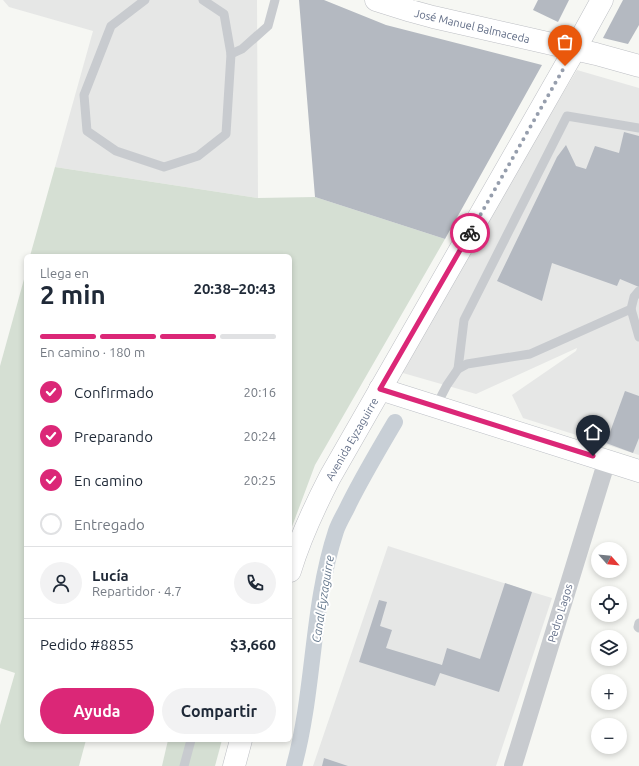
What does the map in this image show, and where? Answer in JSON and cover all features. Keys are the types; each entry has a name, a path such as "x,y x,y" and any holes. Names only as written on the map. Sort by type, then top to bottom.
{"main road":[{"name":"José Manuel Balmaceda","path":"376,0 433,17 575,49 639,66"},
{"name":"Avenida Eyzaguirre","path":"292,565 303,534 330,477 602,0"},
{"path":"380,389 639,471"},
{"path":"234,766 240,742"}],"street":[{"name":"Pedro Lagos","path":"513,766 607,460"}],"lane":[{"path":"145,0 111,26 84,95 87,131 116,151 164,167 198,156 226,134 231,54 224,14 203,0"},
{"path":"231,54 242,49 268,26 276,0"},
{"path":"458,369 464,320 567,116 639,128"},
{"path":"639,291 634,297 631,309 639,338"},
{"path":"436,406 447,385 458,369 467,364 530,354 631,309"},
{"path":"639,623 639,628"},
{"path":"184,766 190,742"}],"shaded area":[{"path":"3,0 257,0 258,198 55,167 93,31 9,7"},
{"path":"577,70 639,88 639,455 523,418 512,395 576,351 577,348 476,394 396,371"},
{"path":"55,167 258,198 315,197 445,239 315,465 292,527 292,254 31,254"},
{"path":"24,279 24,742 85,742 79,766 0,766 0,725 15,673 0,668 0,366"},
{"path":"388,546 552,598 496,766 313,766"},
{"path":"168,742 221,742 215,766 162,766"}],"building":[{"path":"299,0 324,0 386,25 542,65 445,239 315,197"},
{"path":"538,0 569,0 558,22 533,10"},
{"path":"623,0 639,0 639,25 628,44 603,38"},
{"path":"624,132 639,136 639,287 620,279 617,286 552,263 542,301 497,281 557,157 566,145 576,166 586,169 595,146 619,153"},
{"path":"625,391 639,396 639,438 633,453 606,443"},
{"path":"505,583 532,592 499,692 440,673 435,686 359,662 379,600 387,602 380,626 392,630 386,648 442,665 447,648 480,659"},
{"path":"324,758 348,766 322,766"}],"waterway":[{"name":"Canal Eyzaguirre","path":"294,766 306,707 322,589 336,531 360,483 395,422"}],"way so far":[{"path":"470,233 565,66"}],"route":[{"path":"470,233 380,389 593,456"}]}
